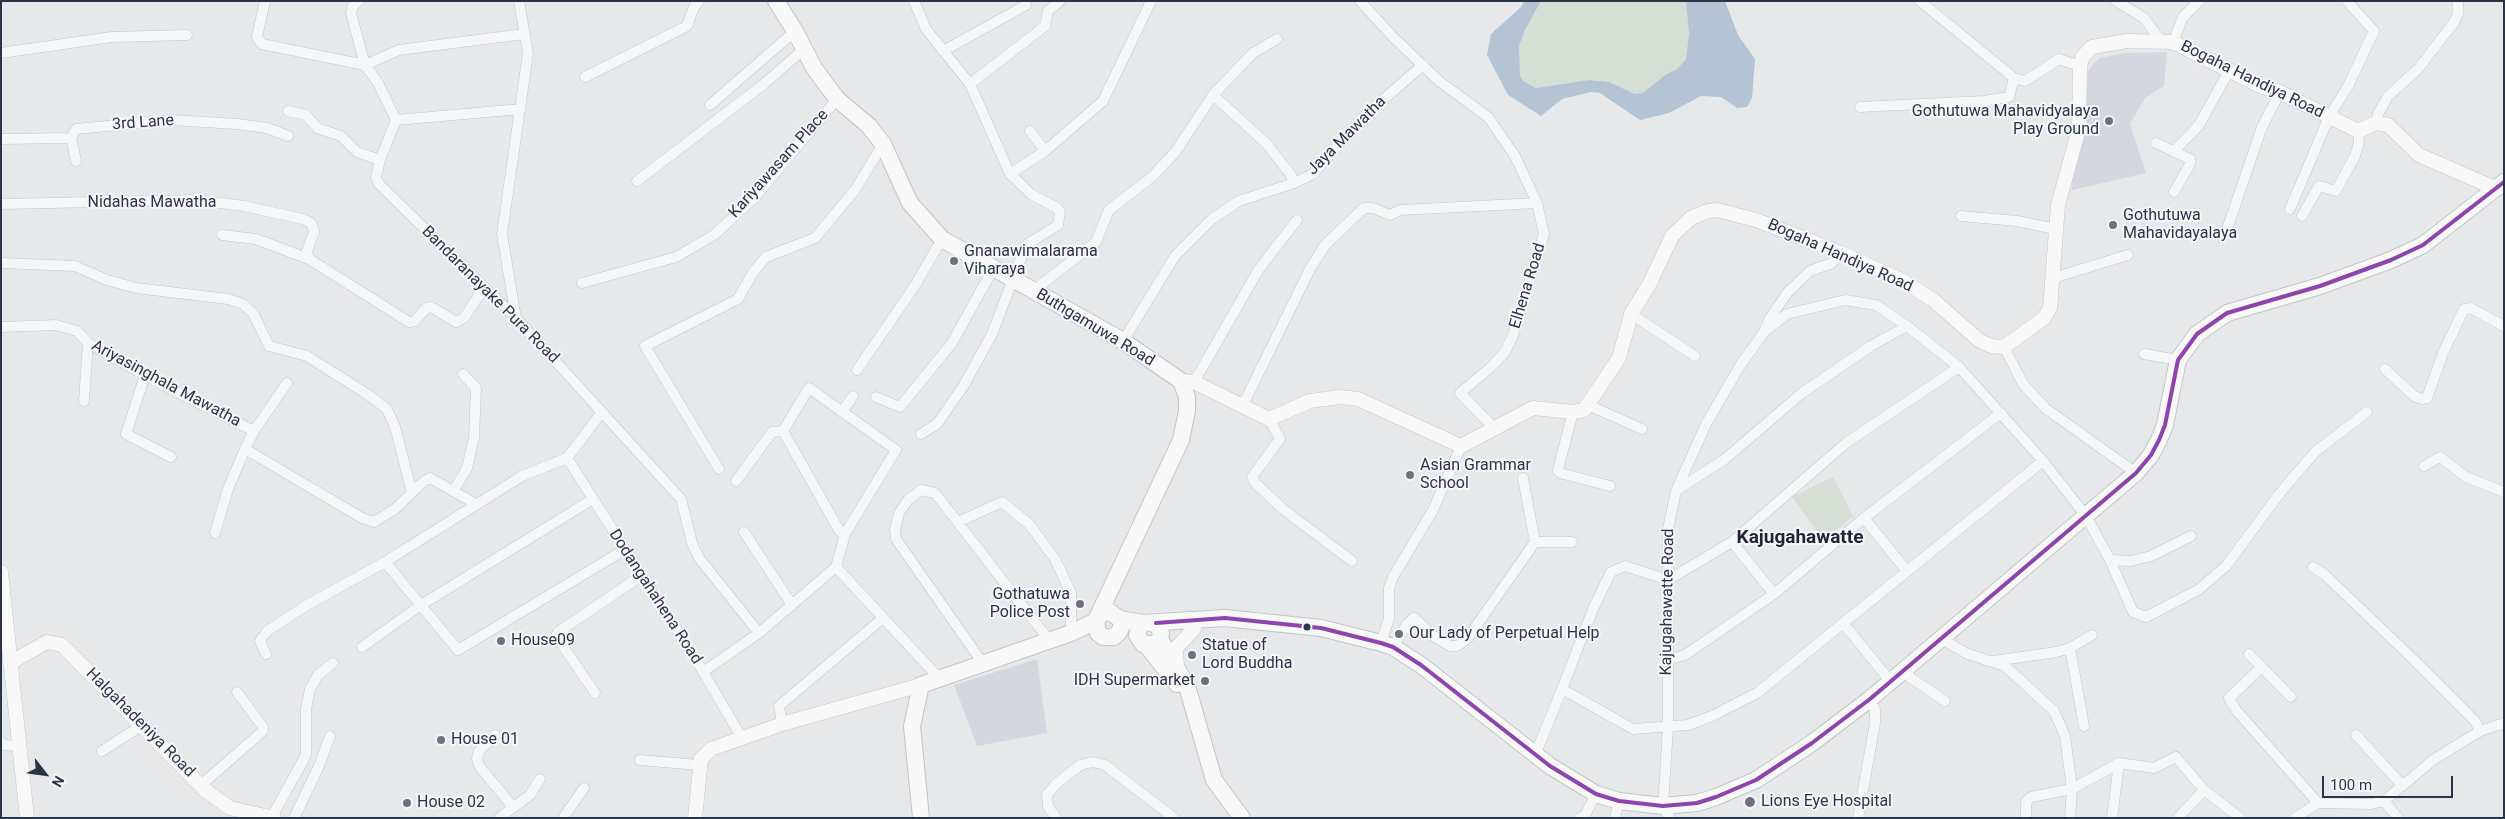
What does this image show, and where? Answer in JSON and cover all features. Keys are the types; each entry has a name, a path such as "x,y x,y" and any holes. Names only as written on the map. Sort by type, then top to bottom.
{"main road":[{"name":"Buthgamuwa Road","path":"776,1 795,31 814,68 837,99 869,126 883,144 910,203 942,239 1123,341 1188,382"},
{"path":"1151,634 1226,618 1321,628 1387,645 1421,664 1535,755 1564,776 1596,794 1666,812 1697,803 1736,790 1812,743 1870,699 2136,473 2152,455 2165,425 2178,360 2197,334 2227,313 2320,286 2391,260 2423,245 2500,185"},
{"path":"1109,637 1095,627 1096,620 1181,440 1187,411 1188,382"},
{"path":"1109,637 1119,632 1122,626 1118,616 1114,583"},
{"path":"921,818 912,726 921,685 1071,633 1096,620 1102,613 1110,612 1151,634 1177,667 1187,686 1189,699"},
{"path":"1071,633 1109,637 1194,630 1230,625 1241,621"},
{"path":"1151,634 1189,699 1203,738 1214,780 1242,818"}],"street":[{"path":"265,1 257,37 262,44 364,65 399,50 524,34"},
{"path":"359,1 353,6 351,13 364,65 378,83 396,120 520,109"},
{"path":"516,318 502,234 528,53 520,1"},
{"path":"585,77 687,26 694,7 699,1"},
{"path":"914,1 926,29 970,84 1010,174 1031,194 1057,208 1060,212 1058,225 1026,245 992,334 964,385 936,424 921,434"},
{"path":"970,84 1046,26 1048,11 1060,1"},
{"path":"1010,174 1045,151 1103,101 1151,1"},
{"name":"Elhena Road","path":"1360,1 1439,81 1488,117 1515,156 1537,203 1544,234 1513,335 1505,352 1492,367 1460,393 1494,428"},
{"path":"1920,1 2014,78 2025,81 2059,59 2080,66 2079,129 2058,205 2050,308 2044,318 2004,348 2023,384 2045,408 2136,473"},
{"path":"2116,1 2144,18 2167,41 2183,17 2199,1"},
{"path":"2290,209 2329,117 2348,86 2374,31 2347,1"},
{"path":"2376,123 2378,114 2388,96 2418,69 2455,21 2458,13 2458,1"},
{"path":"943,51 1026,5"},
{"path":"710,105 795,31"},
{"path":"1,53 112,37 187,35"},
{"path":"1032,291 1096,242 1109,210 1159,169 1176,151 1213,95 1253,53 1277,39"},
{"name":"Bogaha Handiya Road","path":"2080,66 2083,56 2092,47 2128,40 2167,41 2230,69 2260,86 2280,92 2358,131"},
{"path":"637,181 764,84 804,49"},
{"name":"Jaya Mawatha","path":"1123,341 1175,256 1212,219 1239,202 1294,183 1313,174 1362,118 1423,65"},
{"path":"2174,151 2200,125 2230,69"},
{"path":"1860,107 1984,101 2009,97 2014,78"},
{"path":"2225,235 2262,127 2280,92"},
{"path":"1213,95 1266,144 1291,174 1294,183"},
{"name":"Kariyawasam Place","path":"582,283 676,257 714,234 754,198 837,99"},
{"path":"288,111 306,115 317,128 341,136 357,152 380,160"},
{"name":"3rd Lane","path":"1,139 71,138 76,129 172,120 267,128 288,136"},
{"name":"Bandaranayake Pura Road","path":"396,120 380,160 376,177 379,184 516,318 681,499 692,543 699,558 759,633"},
{"path":"2302,216 2319,186 2336,191 2355,156 2359,142 2358,131 2376,123 2388,125 2419,155 2500,185"},
{"path":"1030,131 1045,151"},
{"path":"71,138 76,161"},
{"path":"719,469 645,346 738,299 754,270 766,257 815,238 855,190 883,144"},
{"path":"2156,144 2190,159 2190,164 2174,192"},
{"name":"Nidahas Mawatha","path":"1,204 197,200 244,206 311,223 314,232 307,251 309,259"},
{"path":"1243,405 1310,269 1325,245 1364,208 1373,208 1390,215 1401,210 1537,203"},
{"name":"Bogaha Handiya Road","path":"1588,405 1619,358 1632,314 1650,283 1672,236 1691,218 1708,211 1717,210 1756,220 1840,253 1903,281 1933,300 1980,340 1991,346 2004,348"},
{"path":"1961,216 2017,221 2055,229"},
{"path":"1297,220 1259,270 1188,382 1243,405 1269,419 1280,438 1252,477 1256,484 1284,510 1352,561"},
{"path":"222,235 256,238 309,259 409,322 415,321 426,308 431,307 456,322 464,318 484,288"},
{"path":"857,370 914,286 942,239"},
{"path":"1765,331 1770,318 1788,292 1810,271 1832,263 1840,253"},
{"path":"2053,278 2128,255"},
{"path":"1,263 75,266 108,280 136,288 228,299 243,304 253,313 269,346 307,356 387,409 395,426 412,494"},
{"path":"876,396 900,407 952,343 993,269"},
{"name":"Kajugahawatte Road","path":"1666,812 1668,529 1676,491 1706,424 1741,364 1765,331 1787,314 1845,300 1876,306 1907,326 1959,367 2043,461 2086,516 2110,560 2133,612 2146,617 2198,590 2226,566 2280,493 2316,452 2367,412"},
{"path":"2384,369 2414,396 2422,399 2427,398 2443,353 2464,309 2470,308 2504,326"},
{"path":"1632,314 1695,356"},
{"name":"Ariyasinghala Mawatha","path":"1,327 56,326 77,331 88,343 145,375 254,431 245,449 362,518 374,522 395,509 423,482 430,478 454,490"},
{"path":"1676,491 1725,459 1802,393 1871,346 1907,326"},
{"path":"84,400 88,343"},
{"path":"2144,354 2178,360"},
{"path":"1535,755 1593,609 1611,572 1625,566 1668,580 1732,542 1846,443 1959,367"},
{"path":"463,374 476,388 474,438 467,468 454,490 476,504"},
{"path":"145,375 126,434 171,457"},
{"path":"254,431 288,383"},
{"path":"703,672 759,633 836,567 845,534 896,450 808,388 783,430 772,432 736,481"},
{"path":"842,412 853,396"},
{"path":"1269,419 1310,401 1340,397 1358,399 1461,446"},
{"path":"1387,645 1389,588 1393,577 1433,510 1461,446 1534,408 1573,412 1584,410 1588,405 1642,429"},
{"path":"266,654 260,641 266,631 307,605 385,562 522,476 567,458 602,412"},
{"path":"1573,412 1558,470 1560,473 1610,486"},
{"path":"1667,660 1685,654 1774,594 1864,518 2001,413"},
{"path":"783,430 839,530 845,534"},
{"path":"215,533 228,489 245,449"},
{"path":"2424,466 2440,457 2466,477 2504,492"},
{"name":"Dodangahahena Road","path":"567,458 703,672 742,738"},
{"path":"1562,689 1633,729 1668,728 1688,725 1712,716 1757,693 1906,570 2043,461"},
{"path":"1387,645 1414,618 1432,635 1450,646 1456,646 1467,639 1535,542 1524,478"},
{"path":"984,664 902,549 895,529 899,513 908,500 921,490 935,493 1049,640"},
{"path":"362,647 421,606 593,499"},
{"path":"958,522 1002,502 1029,524 1055,559 1071,593 1071,633"},
{"path":"1864,518 1906,570"},
{"path":"744,532 792,605"},
{"path":"2110,560 2131,561 2150,556 2191,536"},
{"path":"1535,542 1572,542"},
{"path":"1732,542 1774,594"},
{"path":"385,562 458,650 624,550"},
{"path":"836,567 940,679"},
{"path":"2312,568 2325,575 2411,657 2475,721 2480,732"},
{"path":"1,572 27,818"},
{"path":"595,693 556,636 558,632 641,576"},
{"path":"782,724 778,706 883,618"},
{"path":"1843,623 1896,677 1945,701"},
{"path":"1177,667 1176,648 1194,630"},
{"path":"1991,661 2056,652 2070,648 2092,635"},
{"path":"1941,639 1968,654 2005,666 2054,710 2065,736 2072,789 2070,818"},
{"name":"Halgahadeniya Road","path":"10,663 47,642 62,645 201,785 230,808 273,818"},
{"path":"2070,648 2084,726"},
{"path":"2249,654 2291,697"},
{"path":"273,818 306,755 306,709 310,689 318,675 333,663"},
{"path":"2262,668 2229,698 2236,710 2318,803"},
{"path":"695,818 699,765 703,754 710,749 782,724 921,685"},
{"path":"201,785 263,731 263,727 237,692"},
{"path":"1858,818 1875,723 1875,710 1870,699"},
{"path":"2296,818 2318,803 2371,804 2384,801 2433,760 2480,732 2504,723"},
{"path":"102,751 141,726"},
{"path":"495,735 480,751 477,758 480,767 513,807"},
{"path":"2356,735 2402,785"},
{"path":"294,818 319,766 330,736"},
{"path":"1,742 4,745 17,746 21,750"},
{"path":"2026,818 2026,802 2031,797 2072,789 2119,763 2154,768 2176,757 2204,790 2240,818"},
{"path":"640,760 699,765"},
{"path":"1056,818 1048,806 1047,795 1056,784 1080,765 1093,762 1104,765 1174,818"},
{"path":"2112,818 2119,763"},
{"path":"499,818 530,795 540,779"},
{"path":"563,818 584,788"},
{"path":"2178,818 2204,790"},
{"path":"1580,818 1585,815 1596,794"},
{"path":"1615,818 1619,801"},
{"path":"2384,801 2398,818"}],"shaded area":[{"path":"1541,1 1686,1 1689,33 1686,59 1677,69 1665,75 1643,93 1635,94 1609,82 1589,80 1536,88 1523,81 1520,76 1519,46 1525,30"},
{"name":"Gothutuwa Mahavidyalaya Play Ground","path":"2167,52 2164,86 2145,98 2130,124 2146,173 2072,190 2073,166 2086,117 2088,71 2100,58 2125,53"},
{"path":"1833,477 1853,516 1824,540 1792,497"},
{"path":"1037,659 1047,733 977,746 954,685"}],"water":[{"path":"1524,1 1541,1 1525,30 1519,46 1520,76 1523,81 1536,88 1589,80 1609,82 1635,94 1643,93 1665,75 1677,69 1686,59 1689,33 1686,1 1725,1 1738,35 1755,59 1752,98 1747,107 1737,108 1721,97 1701,96 1669,113 1640,120 1600,93 1591,92 1562,99 1541,116 1508,95 1487,55 1491,34 1521,7"}],"transit line":[{"path":"1156,623 1225,618 1321,628 1381,643 1393,647 1421,665 1550,766 1596,794 1619,801 1663,806 1697,803 1716,797 1756,780 1812,743 1870,699 2136,473 2151,455 2159,440 2165,425 2178,360 2197,334 2227,313 2320,286 2391,260 2423,245 2504,182"}],"place":[{"name":"Gothutuwa Mahavidyalaya Play Ground","path":"2109,121"},
{"name":"Gothutuwa Mahavidayalaya","path":"2113,225"},
{"name":"Gnanawimalarama Viharaya","path":"954,261"},
{"name":"Asian Grammar School","path":"1410,475"},
{"name":"Gothatuwa Police Post","path":"1080,604"},
{"name":"Our Lady of Perpetual Help","path":"1399,634"},
{"name":"House09","path":"501,641"},
{"name":"Statue of Lord Buddha","path":"1192,655"},
{"name":"IDH Supermarket","path":"1205,681"},
{"name":"House 01","path":"441,740"},
{"name":"Lions Eye Hospital","path":"1750,802"},
{"name":"House 02","path":"407,803"}],"district":[{"name":"Kajugahawatte","path":"1800,538"}]}
